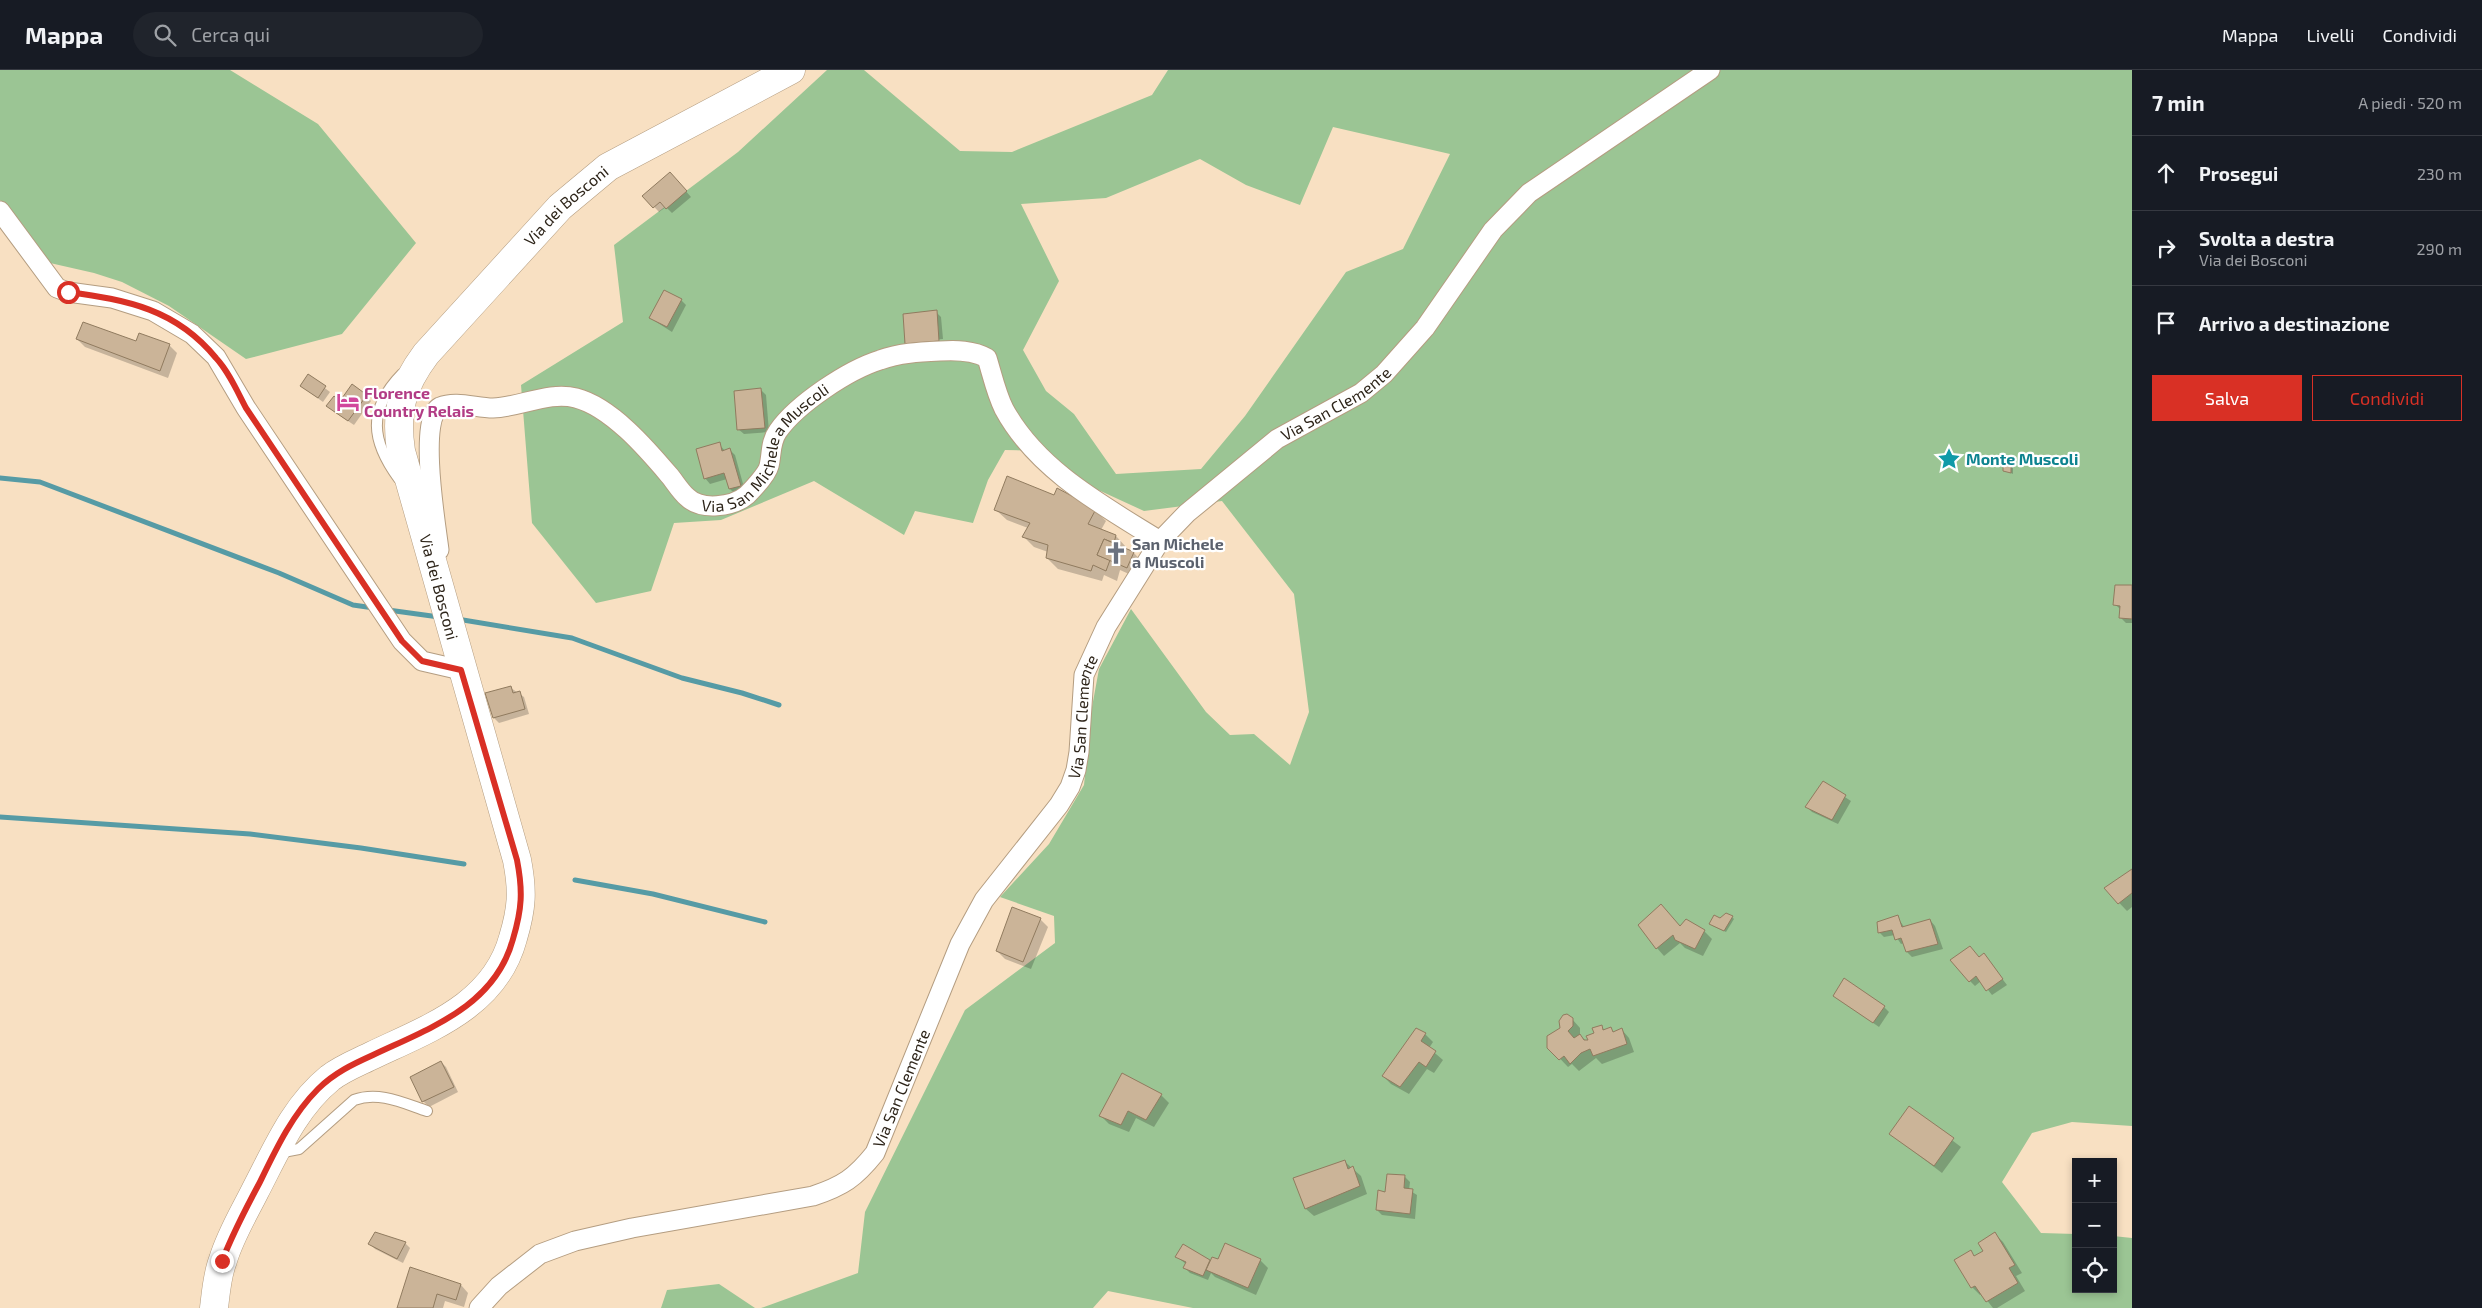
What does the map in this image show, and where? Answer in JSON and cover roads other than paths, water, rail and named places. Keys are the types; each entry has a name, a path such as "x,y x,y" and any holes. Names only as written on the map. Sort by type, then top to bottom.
{"main road":[{"name":"Via dei Bosconi","path":"214,1308 217,1284 228,1246 290,1124 305,1104 331,1078 349,1066 432,1027 462,1010 489,986 502,968 510,949 522,900 517,860 461,670 402,451 399,423 404,388 419,363 560,207 608,167 791,70"}],"street":[{"name":"Via San Clemente","path":"480,1308 499,1286 540,1254 575,1241 632,1228 813,1196 839,1187 859,1174 875,1153 960,944 971,922 998,881 1059,805 1070,787 1076,770 1079,752 1084,675 1106,627 1160,541 1187,513 1277,439 1361,393 1384,374 1425,328 1493,230 1529,193 1710,70"},
{"path":"0,211 57,288 68,292 112,298 153,311 192,334 216,357 246,408 373,601 402,641 422,661 461,670"},
{"name":"Via San Michele a Muscoli","path":"444,607 429,446 434,414 440,407 457,404 488,408 510,407 555,396 577,398 616,420 659,464 687,498 700,505 732,504 747,495 769,468 771,446 776,433 794,412 838,381 878,360 911,352 949,350 978,353 987,358 1003,406 1014,425 1044,460 1096,501 1160,541"}],"lane":[{"path":"274,1154 299,1149 354,1100 364,1097 387,1098 427,1111"}],"waterway":[{"path":"0,478 40,482 279,573 353,605 374,608"},
{"path":"388,610 439,617"},
{"path":"457,619 572,638 682,678 742,693 779,705"},
{"path":"0,817 250,834 361,848 464,864"},
{"path":"575,880 653,894 765,922"}],"place":[{"name":"Florence Country Relais","path":"348,402"},
{"name":"Monte Muscoli","path":"1949,459"},
{"name":"San Michele a Muscoli","path":"1116,553"}]}
